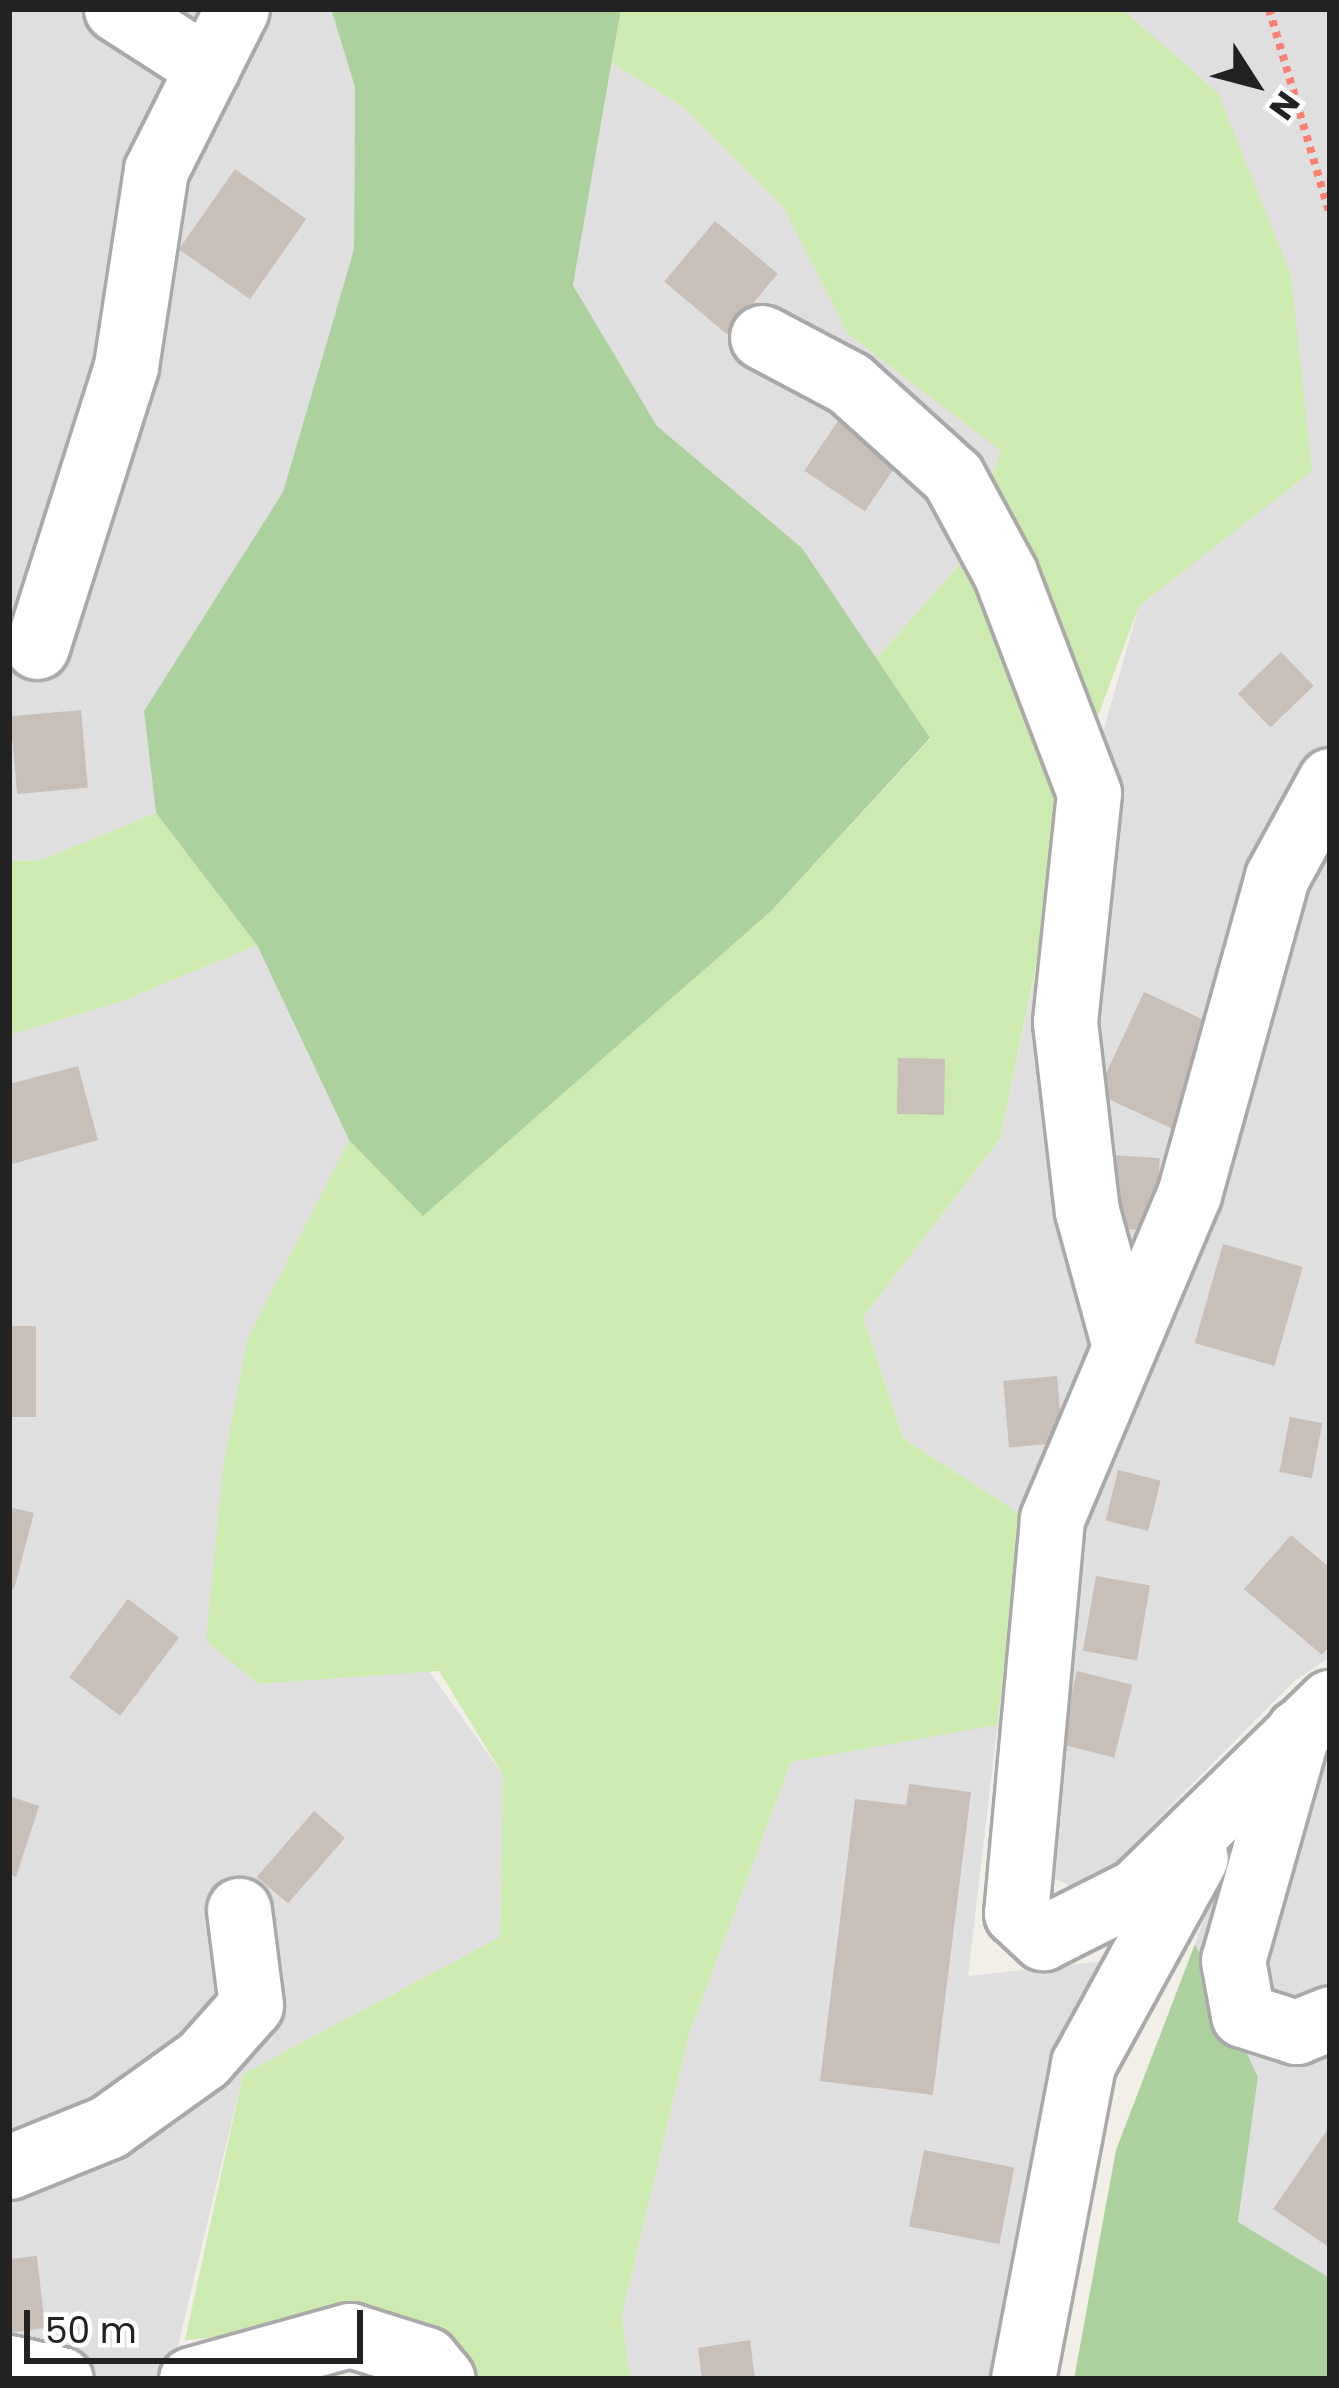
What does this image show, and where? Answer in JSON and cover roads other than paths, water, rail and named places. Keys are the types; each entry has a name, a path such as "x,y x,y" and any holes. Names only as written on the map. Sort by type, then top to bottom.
{"street":[{"path":"116,9 208,68"},
{"path":"37,647 126,366 156,170 237,9"},
{"path":"762,337 848,383 952,477 1005,573 1089,793 1065,1022 1087,1211 1122,1340"},
{"path":"1315,1713 1136,1891 1071,1930 1043,1938 1016,1912 1052,1520 1122,1340 1189,1194 1277,877 1330,781"},
{"path":"1315,1713 1234,1960 1243,2015 1296,2032 1330,2018"},
{"path":"1023,2379 1083,2064 1231,1796"},
{"path":"9,2167 108,2127 203,2059 250,2005 239,1910"},
{"path":"191,2379 350,2335 426,2360 443,2379"},
{"path":"9,2368 61,2379"}]}
